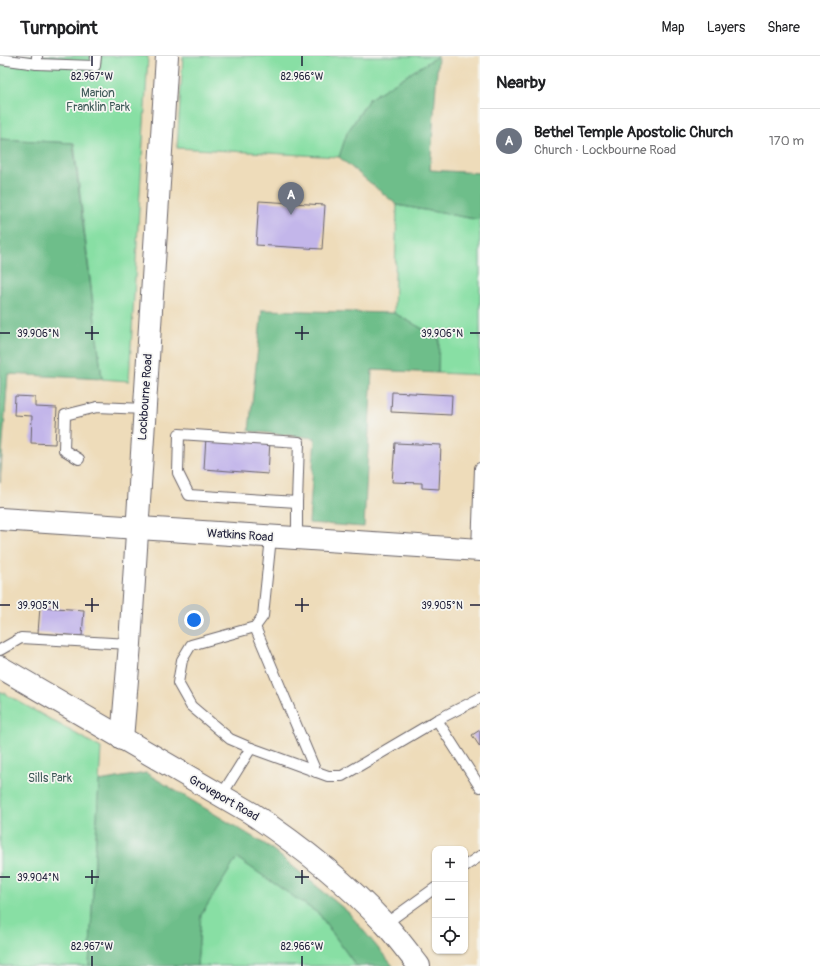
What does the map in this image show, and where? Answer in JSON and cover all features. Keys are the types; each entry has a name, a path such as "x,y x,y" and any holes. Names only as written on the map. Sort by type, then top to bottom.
{"main road":[{"name":"Lockbourne Road","path":"122,739 130,644 167,56"},
{"name":"Watkins Road","path":"0,519 479,550"},
{"name":"Groveport Road","path":"0,667 251,813 284,835 352,891 385,924 419,966"}],"lane":[{"path":"0,59 37,60 95,66 96,56"},
{"path":"78,459 64,450 65,415 97,407 144,409"},
{"path":"297,502 189,495 178,473 179,434 299,442 297,539"},
{"path":"479,550 480,468"},
{"path":"271,537 263,616 255,627 191,645 182,660 178,682 191,706 230,739 328,776 342,776 437,720 480,698"},
{"path":"255,627 316,772"},
{"path":"0,650 21,638 130,644"},
{"path":"437,720 480,787"},
{"path":"221,796 251,748"},
{"path":"468,864 480,856"},
{"path":"385,924 432,890"}],"green space":[{"name":"Marion Franklin Park","path":"0,56 148,56 129,381 102,379 74,143 0,139"},
{"path":"183,56 438,56 369,99 347,133 339,157 177,148"},
{"path":"438,56 430,170 480,173 480,220 397,205 339,157 347,133 369,99"},
{"path":"0,139 73,143 102,379 8,374 0,482"},
{"path":"397,205 480,220 480,375 438,373 439,338 394,313"},
{"path":"262,310 394,313 439,338 438,373 372,370 364,527 309,523 315,438 249,431"},
{"name":"Sills Park","path":"0,691 101,748 89,966 0,966"},
{"path":"146,773 268,846 348,912 393,966 356,966 319,914 237,858 201,915 197,966 89,966 99,781"},
{"path":"237,858 319,914 356,966 197,966 201,915"}],"building":[{"path":"259,201 325,205 322,249 256,245"},
{"path":"392,392 452,395 451,415 391,412"},
{"path":"15,396 35,397 35,407 57,408 55,444 31,443 32,416 14,415"},
{"path":"206,437 270,441 268,474 204,469"},
{"path":"395,443 441,445 439,489 422,488 422,483 392,482"},
{"path":"40,607 84,610 82,636 38,633"},
{"path":"480,730 480,747 472,735"}],"place":[{"name":"Bethel Temple Apostolic Church","path":"291,215"}]}
